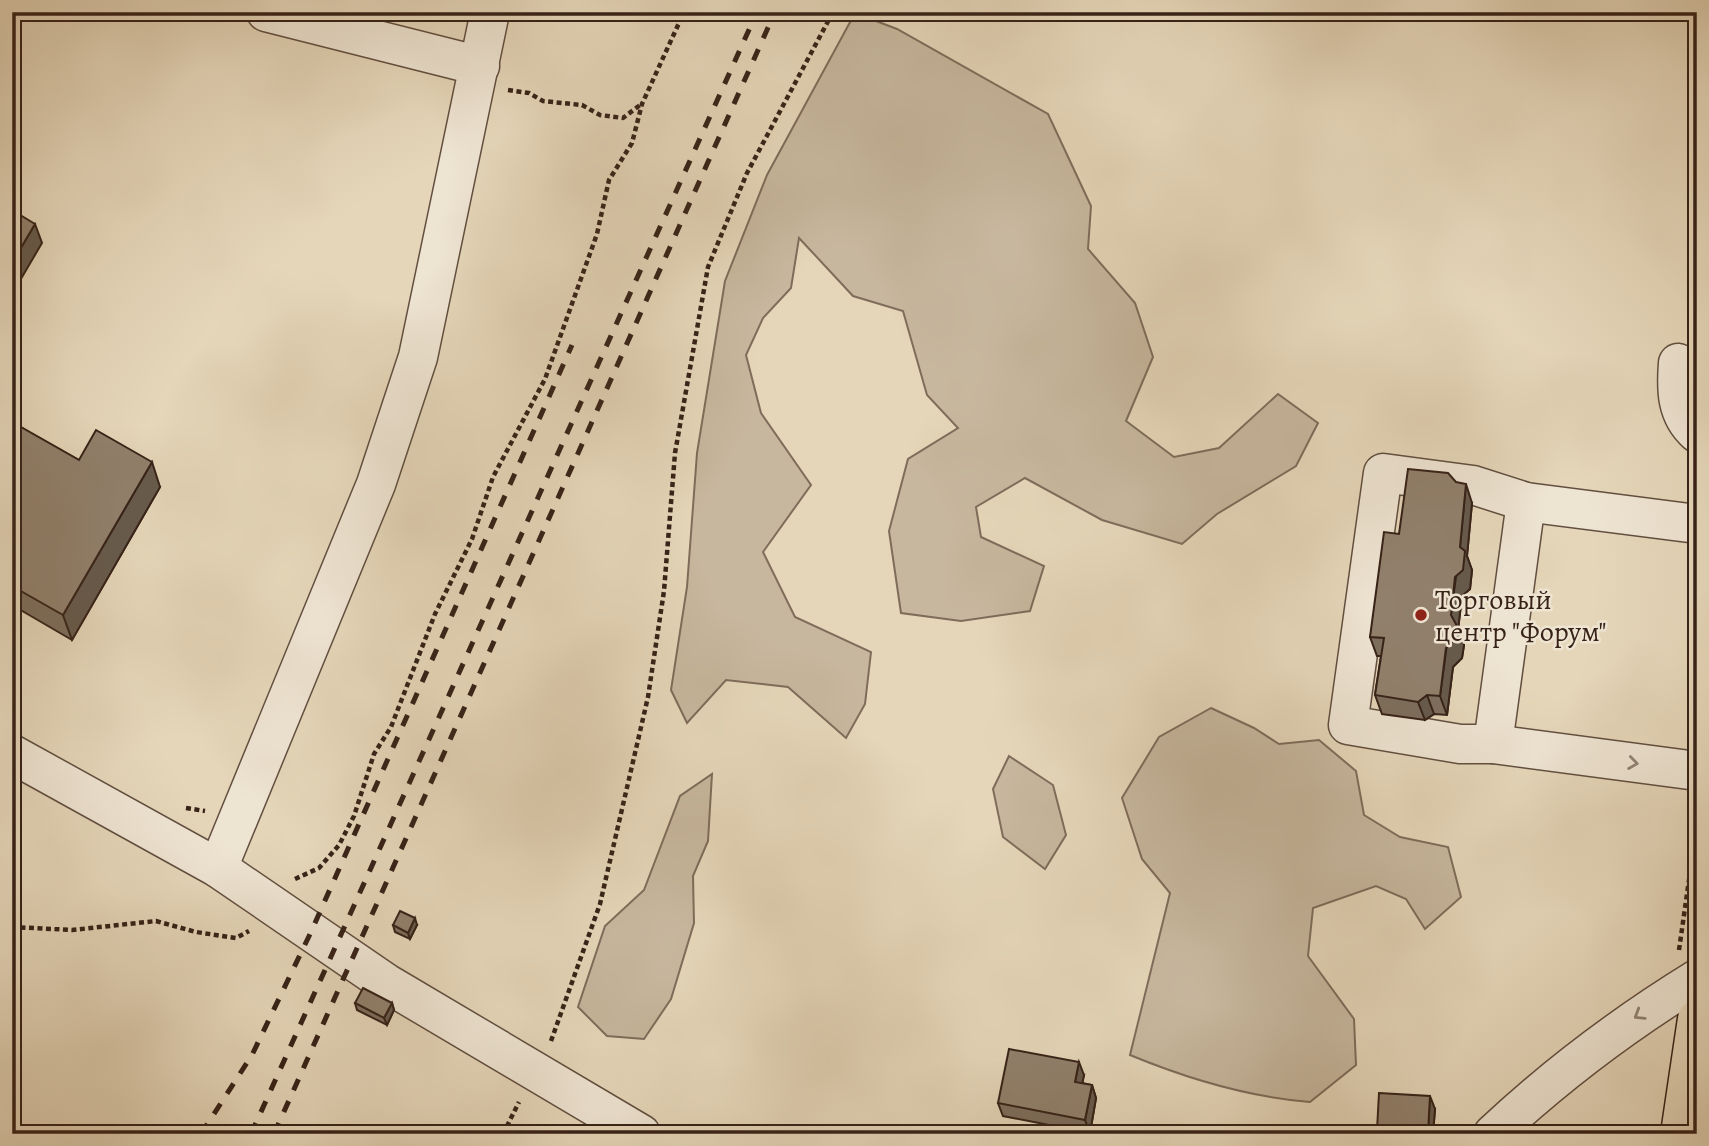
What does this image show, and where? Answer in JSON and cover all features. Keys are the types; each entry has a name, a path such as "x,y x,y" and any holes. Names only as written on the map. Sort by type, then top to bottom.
{"main road":[{"path":"1680,1134 1697,1018"}],"street":[{"path":"266,12 489,78"},
{"path":"218,868 376,484 418,357 489,78 490,12"},
{"path":"1678,363 1676,394 1689,426 1697,433"},
{"path":"1697,524 1526,502 1473,485 1383,473 1348,725 1460,744 1493,744 1697,771"},
{"path":"1493,744 1526,502"},
{"path":"12,754 218,868 386,983 641,1134"},
{"path":"1493,1134 1541,1090 1630,1020 1697,979"}],"path":[{"path":"12,927 72,930 156,921 196,932 236,937 256,928 288,882 319,868 339,845 354,816 374,754 391,727 435,614 472,539 494,477 545,379 597,234 609,180 632,142 642,104 684,12"},
{"path":"550,1044 600,904 648,697 664,591 675,453 708,267 747,173 833,12"},
{"path":"489,78 530,93 543,101 582,105 600,115 623,118 642,104"},
{"path":"179,804 191,810 211,811"},
{"path":"503,1134 523,1095"}],"shaded area":[{"path":"855,13 897,29 1048,114 1091,206 1088,249 1135,303 1153,357 1126,421 1174,457 1219,448 1278,394 1318,423 1296,466 1217,514 1182,544 1102,520 1025,478 976,507 981,537 1044,566 1030,611 961,621 901,613 889,531 908,459 958,428 927,395 903,311 853,296 799,238 791,288 763,318 746,355 761,413 811,485 763,552 795,617 871,652 865,704 846,738 788,687 726,680 687,723 671,690 687,587 697,453 725,281 767,175"},
{"path":"1211,708 1254,728 1279,744 1319,740 1356,771 1364,815 1400,837 1448,847 1461,897 1425,929 1406,899 1376,886 1313,908 1308,956 1354,1019 1356,1065 1310,1102 1218,1086 1130,1055 1170,893 1142,859 1122,798 1159,737"},
{"path":"1009,756 1053,785 1066,835 1045,869 1003,837 993,789"},
{"path":"712,774 708,841 693,876 694,923 671,999 644,1039 607,1036 578,1007 605,926 644,890 680,796"}],"building":[{"path":"1697,78 1697,120 1690,119"},
{"path":"12,210 35,224 12,263"},
{"path":"12,422 79,460 96,430 152,462 63,615 12,586"},
{"name":"Торговый центр \"Форум\"","path":"1408,469 1448,473 1456,482 1466,484 1460,547 1465,551 1463,570 1455,577 1451,615 1457,626 1455,639 1446,648 1440,696 1427,695 1418,702 1375,695 1384,638 1370,637 1384,532 1399,534"},
{"path":"400,911 415,918 408,933 393,925"},
{"path":"363,988 392,1003 384,1018 355,1003"},
{"path":"1009,1049 1079,1062 1075,1082 1092,1085 1085,1120 998,1103"},
{"path":"1379,1093 1430,1096 1428,1133 1377,1130"}],"railway":[{"path":"251,1134 757,12"},
{"path":"274,1134 775,12"},
{"path":"201,1134 252,1055 311,932 572,345"}],"place":[{"name":"Торговый центр \"Форум\"","path":"1421,615"}]}
